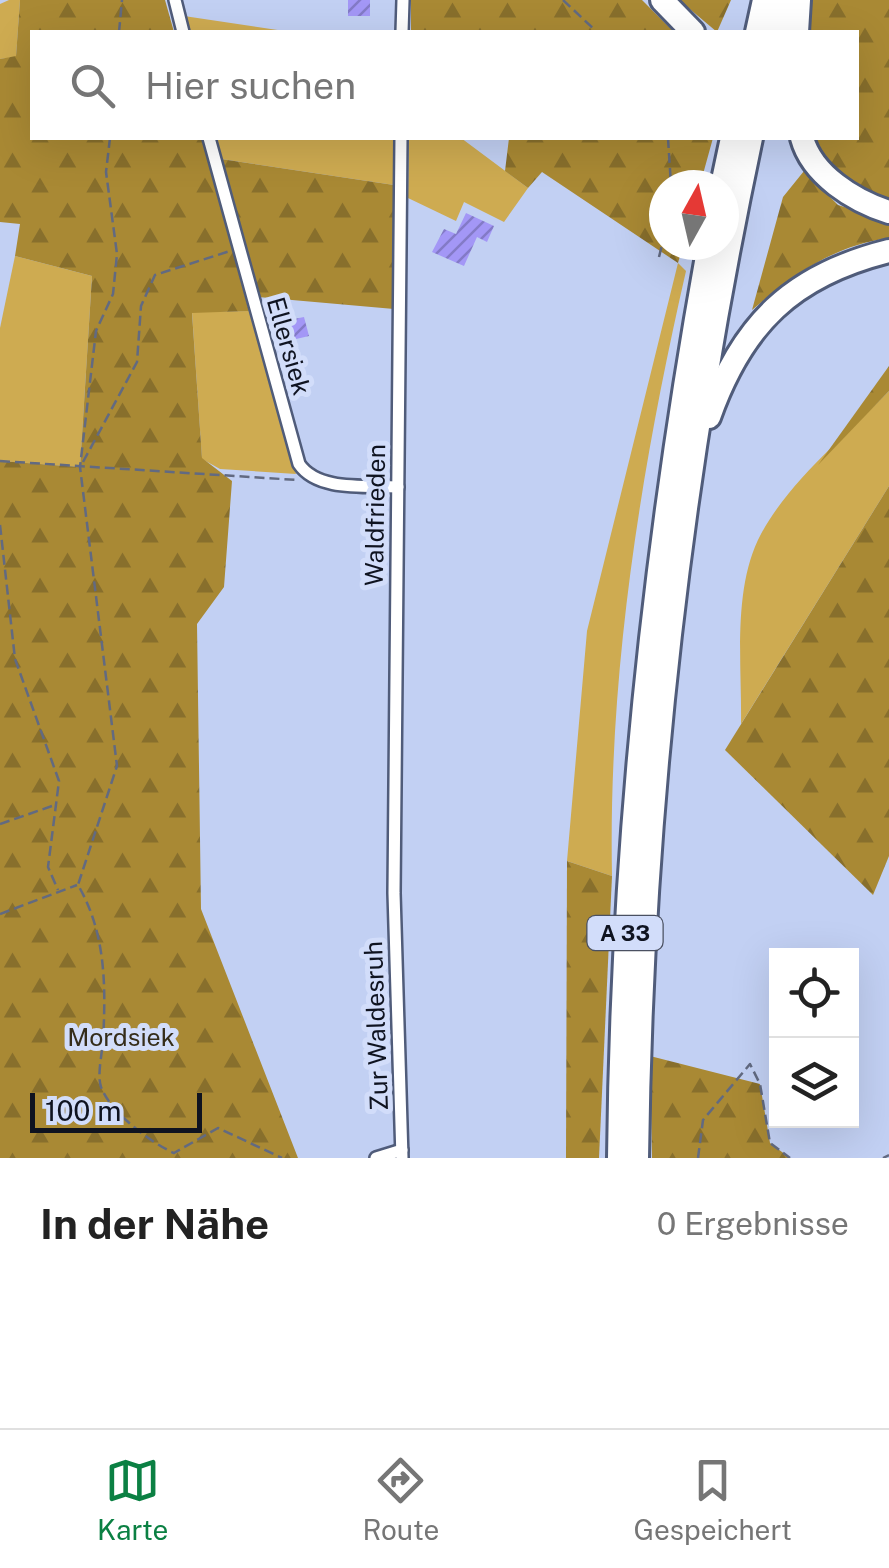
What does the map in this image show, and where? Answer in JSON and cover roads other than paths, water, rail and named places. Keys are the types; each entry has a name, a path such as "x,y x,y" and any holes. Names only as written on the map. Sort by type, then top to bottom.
{"highway":[{"path":"662,0 692,30"},
{"path":"756,30 764,0"},
{"path":"776,30 784,0"},
{"path":"797,30 799,0"},
{"path":"715,170 721,140"},
{"path":"725,170 732,140"},
{"name":"A 33","path":"637,1158 650,826 692,463 751,140"},
{"path":"803,140 830,181 869,206 889,212"},
{"path":"692,463 730,365 763,318 827,270 889,251"},
{"name":"A 33","path":"618,1158 624,953 642,708 666,508 707,260"}],"street":[{"path":"174,0 182,30"},
{"path":"402,30 403,0"},
{"name":"Ellersiek","path":"210,140 298,464 307,476 324,482 398,486"},
{"name":"Waldfrieden","path":"394,893 401,140"},
{"name":"Zur Waldesruh","path":"394,893 402,1154"},
{"path":"376,1158 402,1154"}],"park label":[{"name":"Mordsiek","path":"121,1037"}]}
